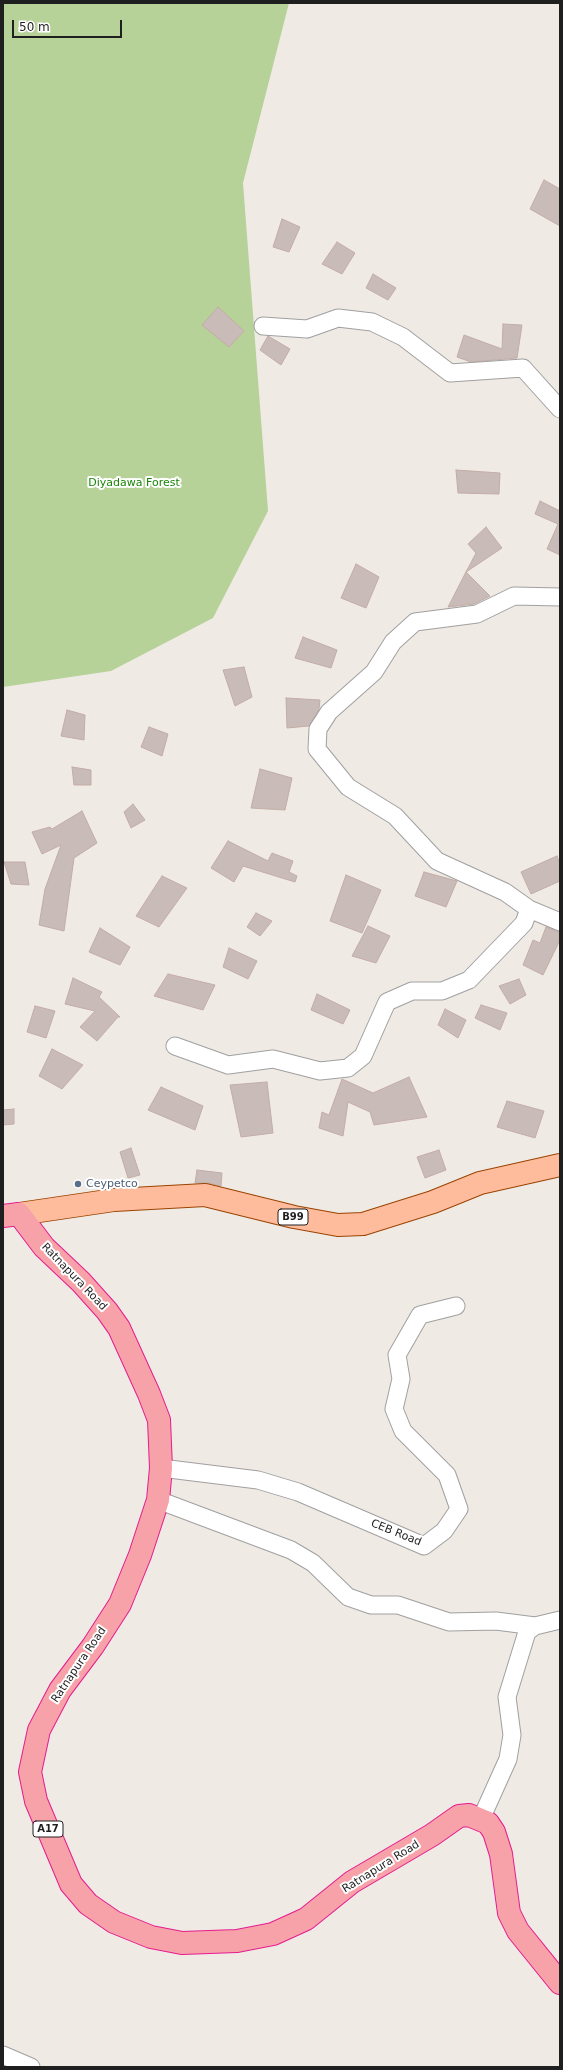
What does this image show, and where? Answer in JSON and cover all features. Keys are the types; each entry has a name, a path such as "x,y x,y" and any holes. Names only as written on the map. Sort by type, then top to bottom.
{"highway":[{"name":"Ratnapura Road","path":"11,1215 95,1297 119,1328 150,1394 159,1420 161,1468 158,1500 140,1555 120,1604 93,1646 60,1690 39,1730 30,1772 36,1801 71,1884 88,1904 114,1922 151,1937 182,1943 237,1941 273,1934 306,1919 352,1882 432,1835 459,1816 469,1815 481,1819"},
{"path":"481,1819 488,1823 494,1832 501,1854 509,1913 518,1931 560,1983"}],"main road":[{"name":"B99","path":"11,1215 114,1200 205,1195 331,1224 363,1224 433,1202 480,1183 560,1165"}],"street":[{"path":"263,326 307,330 338,318 372,322 403,337 450,373 523,368 560,410"},
{"path":"560,597 514,596 477,614 415,622 393,642 374,672 329,712 318,730 317,749 348,786 395,816 437,861 505,892 529,908 560,922"},
{"path":"175,1046 228,1065 273,1059 320,1071 348,1068 363,1056 387,1002 412,991 442,991 469,980 524,923 529,908"},
{"name":"CEB Road","path":"161,1468 258,1480 298,1492 424,1546 444,1531 459,1509 447,1475 403,1430 394,1409 402,1379 397,1355 420,1315 456,1306"},
{"path":"158,1500 291,1550 313,1563 348,1597 371,1605 398,1605 450,1622 496,1621 535,1626 560,1620"},
{"path":"481,1819 508,1759 512,1736 507,1697 528,1632 535,1626"},
{"path":"3,2055 30,2067"}],"green space":[{"name":"Diyadawa Forest","path":"3,3 289,3 243,183 268,511 213,618 111,671 3,687"}],"building":[{"path":"544,180 560,189 560,226 530,209"},
{"path":"282,219 300,227 289,252 273,247"},
{"path":"337,242 355,253 342,274 322,264"},
{"path":"373,274 396,288 388,300 366,288"},
{"path":"218,307 244,331 229,347 202,325"},
{"path":"503,324 522,325 517,358 471,362 457,357 464,335 502,349"},
{"path":"268,336 290,349 281,365 260,350"},
{"path":"456,470 500,473 499,494 458,493"},
{"path":"540,501 560,511 560,555 547,549 558,524 535,514"},
{"path":"486,527 502,548 466,572 476,553 468,544"},
{"path":"356,564 379,577 366,608 341,598"},
{"path":"466,572 490,596 474,604 448,607"},
{"path":"303,637 337,650 331,668 295,658"},
{"path":"244,667 252,697 235,706 223,670"},
{"path":"286,698 320,700 319,709 309,726 287,728"},
{"path":"67,710 85,715 84,740 61,736"},
{"path":"149,727 168,734 162,756 141,747"},
{"path":"72,767 91,770 91,785 74,785"},
{"path":"260,769 292,778 285,810 251,808"},
{"path":"133,804 145,820 131,828 124,812"},
{"path":"82,811 97,843 74,858 64,931 39,925 45,889 61,845 42,854 32,832 50,827 52,829"},
{"path":"228,841 268,861 272,853 293,861 289,872 297,876 295,882 243,866 234,882 211,868"},
{"path":"557,856 560,864 560,881 531,894 521,872"},
{"path":"4,862 25,862 29,885 11,884"},
{"path":"424,872 457,881 446,907 415,896"},
{"path":"346,875 381,890 362,933 330,921"},
{"path":"162,876 187,888 159,927 136,916"},
{"path":"256,913 272,921 260,936 247,927"},
{"path":"368,926 390,936 376,963 352,956"},
{"path":"546,927 560,932 560,940 543,975 523,965 533,940 540,943"},
{"path":"100,928 130,947 120,965 89,952"},
{"path":"229,948 257,961 248,979 223,967"},
{"path":"168,974 215,985 203,1010 154,996"},
{"path":"73,978 102,992 99,997 120,1017 118,1017 97,1041 80,1027 95,1011 65,1004"},
{"path":"519,979 526,995 510,1004 499,986"},
{"path":"317,994 350,1010 343,1024 311,1010"},
{"path":"481,1005 507,1013 500,1030 475,1018"},
{"path":"35,1006 55,1011 46,1038 27,1032"},
{"path":"445,1009 466,1020 458,1038 438,1025"},
{"path":"52,1049 83,1065 62,1089 39,1076"},
{"path":"409,1077 427,1117 374,1125 370,1112 348,1102 343,1136 319,1128 322,1112 329,1115 342,1079 373,1093"},
{"path":"267,1082 273,1133 241,1137 230,1085"},
{"path":"161,1087 203,1106 195,1130 148,1110"},
{"path":"507,1101 544,1111 535,1138 497,1127"},
{"path":"14,1109 14,1124 3,1125 3,1110"},
{"path":"131,1148 140,1175 128,1178 120,1152"},
{"path":"439,1150 446,1170 425,1178 417,1157"},
{"path":"197,1170 222,1173 221,1186 208,1183 195,1183"}],"place":[{"name":"Ceypetco","path":"78,1184"}]}
